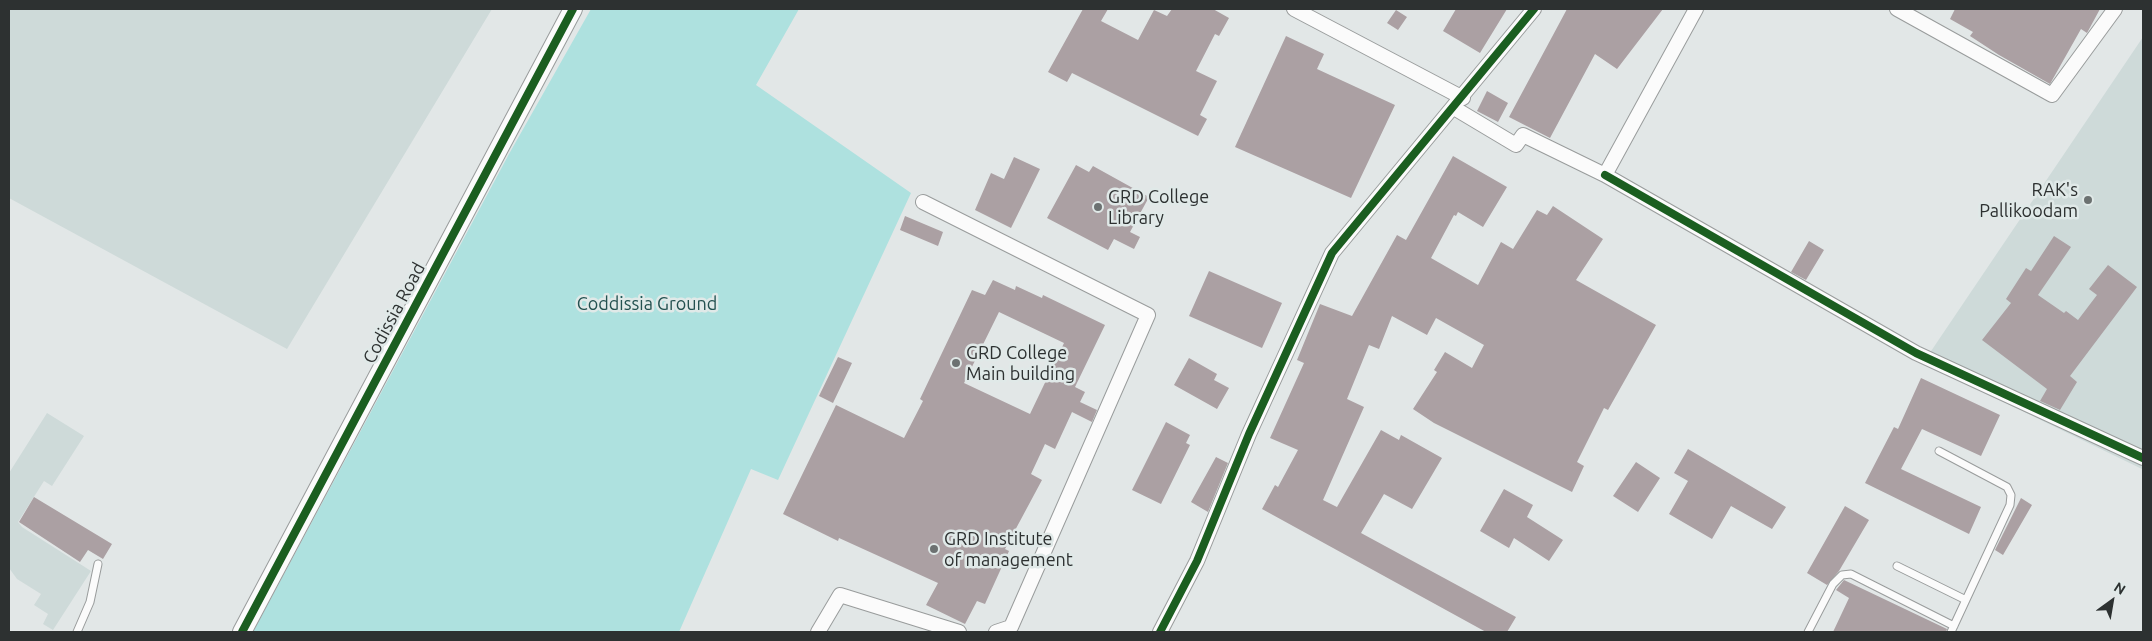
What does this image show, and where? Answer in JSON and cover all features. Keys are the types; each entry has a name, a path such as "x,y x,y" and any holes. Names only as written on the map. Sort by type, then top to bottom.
{"street":[{"name":"Codissia Road","path":"242,632 573,9"},
{"path":"1294,9 1458,103 1516,145 1523,135 1605,175 1916,353 2143,458"},
{"path":"1160,632 1198,561 1249,434 1332,253 1534,9"},
{"path":"1605,175 1696,9"},
{"path":"1897,9 2052,95 2115,9"},
{"path":"923,202 1148,315 1011,627 999,632"},
{"path":"818,632 840,595 959,632"}],"lane":[{"path":"1808,632 1833,584 1842,575 1851,574 1953,629 2010,505 2011,496 2006,487 1939,451"},
{"path":"77,632 90,602 98,564"},
{"path":"1897,566 1966,600"}],"shaded area":[{"path":"9,9 492,9 287,349 9,198"},
{"name":"RAK's Pallikoodam","path":"2143,37 2143,467 2142,469 1923,363"},
{"path":"47,413 84,436 52,486 44,481 18,522 22,527 91,571 53,630 43,624 48,614 34,605 41,594 17,579 9,568 9,473"}],"green space":[{"name":"Coddissia Ground","path":"591,9 799,9 756,85 911,193 778,480 751,469 679,632 253,632 509,154"}],"building":[{"path":"1083,9 1108,9 1101,21 1138,40 1154,10 1167,16 1172,9 1213,9 1229,18 1219,36 1215,34 1196,71 1217,81 1200,115 1207,119 1198,136 1072,73 1067,82 1048,72"},
{"path":"1456,9 1507,9 1480,53 1443,31"},
{"path":"1567,9 1663,9 1617,69 1595,54 1550,138 1509,117"},
{"path":"1955,9 2100,9 2087,33 2081,29 2050,84 1970,36 1973,32 1950,19"},
{"path":"1396,10 1407,17 1398,30 1387,23"},
{"path":"1286,36 1324,54 1317,69 1395,105 1351,198 1235,147"},
{"path":"1487,91 1508,103 1498,122 1477,111"},
{"path":"1453,156 1507,187 1483,227 1458,212 1456,216 1454,215 1431,258 1478,285 1501,242 1513,249 1537,210 1547,215 1553,206 1603,239 1576,280 1656,325 1608,410 1604,408 1577,462 1584,466 1572,492 1434,423 1413,409 1437,372 1434,370 1445,352 1472,368 1484,345 1436,318 1427,335 1392,316 1379,349 1369,345 1347,399 1364,407 1323,500 1337,507 1381,430 1399,440 1401,435 1442,458 1412,509 1384,494 1361,533 1516,617 1507,632 1486,632 1262,509 1275,485 1278,487 1298,450 1270,438 1304,363 1297,360 1320,304 1352,316 1397,235 1406,240"},
{"path":"1014,157 1040,169 1011,228 975,210 991,173 1004,179"},
{"name":"GRD College Library","path":"1076,165 1089,172 1093,166 1149,197 1130,232 1140,237 1134,249 1114,239 1108,250 1047,218"},
{"path":"905,216 943,232 938,246 900,230"},
{"path":"2054,236 2071,247 2038,295 2064,313 2066,311 2078,320 2097,295 2089,289 2108,265 2137,287 2070,376 2077,382 2060,410 2040,401 2047,389 1982,340 2011,303 2006,299 2026,268 2031,271"},
{"path":"1809,241 1824,250 1806,280 1791,272"},
{"path":"1209,271 1282,303 1262,348 1189,316"},
{"path":"993,280 1015,290 1016,286 1042,298 1043,295 1105,325 1075,387 1085,392 1080,402 1097,410 1092,422 1072,412 1055,449 1045,444 1031,474 1042,480 1005,549 1009,551 985,604 977,601 965,624 926,605 938,583 839,538 838,541 783,514 836,405 904,438 923,401 920,399 972,290 985,295","holes":["999,312 1064,343 1030,414 964,383"]},
{"path":"838,357 852,363 833,403 819,396"},
{"path":"1189,358 1217,374 1214,380 1229,388 1217,409 1174,385"},
{"path":"1921,378 2000,415 1981,456 1922,429 1901,469 1981,507 1969,534 1865,483 1894,427 1898,429"},
{"path":"1166,422 1190,435 1186,443 1190,445 1161,504 1132,490"},
{"path":"1688,449 1786,507 1772,529 1731,506 1712,539 1669,514 1688,481 1674,473"},
{"path":"1216,457 1228,463 1208,512 1191,502"},
{"path":"1636,462 1660,478 1638,512 1613,496"},
{"path":"1504,489 1533,505 1527,517 1563,540 1549,561 1514,538 1509,548 1480,531"},
{"path":"34,497 112,544 103,559 88,550 80,562 19,522"},
{"path":"2021,498 2032,505 2003,555 1995,550"},
{"path":"1845,506 1869,520 1839,571 1827,585 1807,573"},
{"path":"1844,580 1947,629 1946,632 1833,632 1849,598 1836,590"}],"cycle path":[{"path":"242,632 573,9"},
{"path":"1160,632 1197,561 1249,434 1332,253 1534,9"},
{"path":"1605,175 1916,353 2143,458"}],"place":[{"name":"RAK's Pallikoodam","path":"2088,200"},
{"name":"GRD College Library","path":"1098,207"},
{"name":"GRD College Main building","path":"956,363"},
{"name":"GRD Institute of management","path":"934,549"}]}
